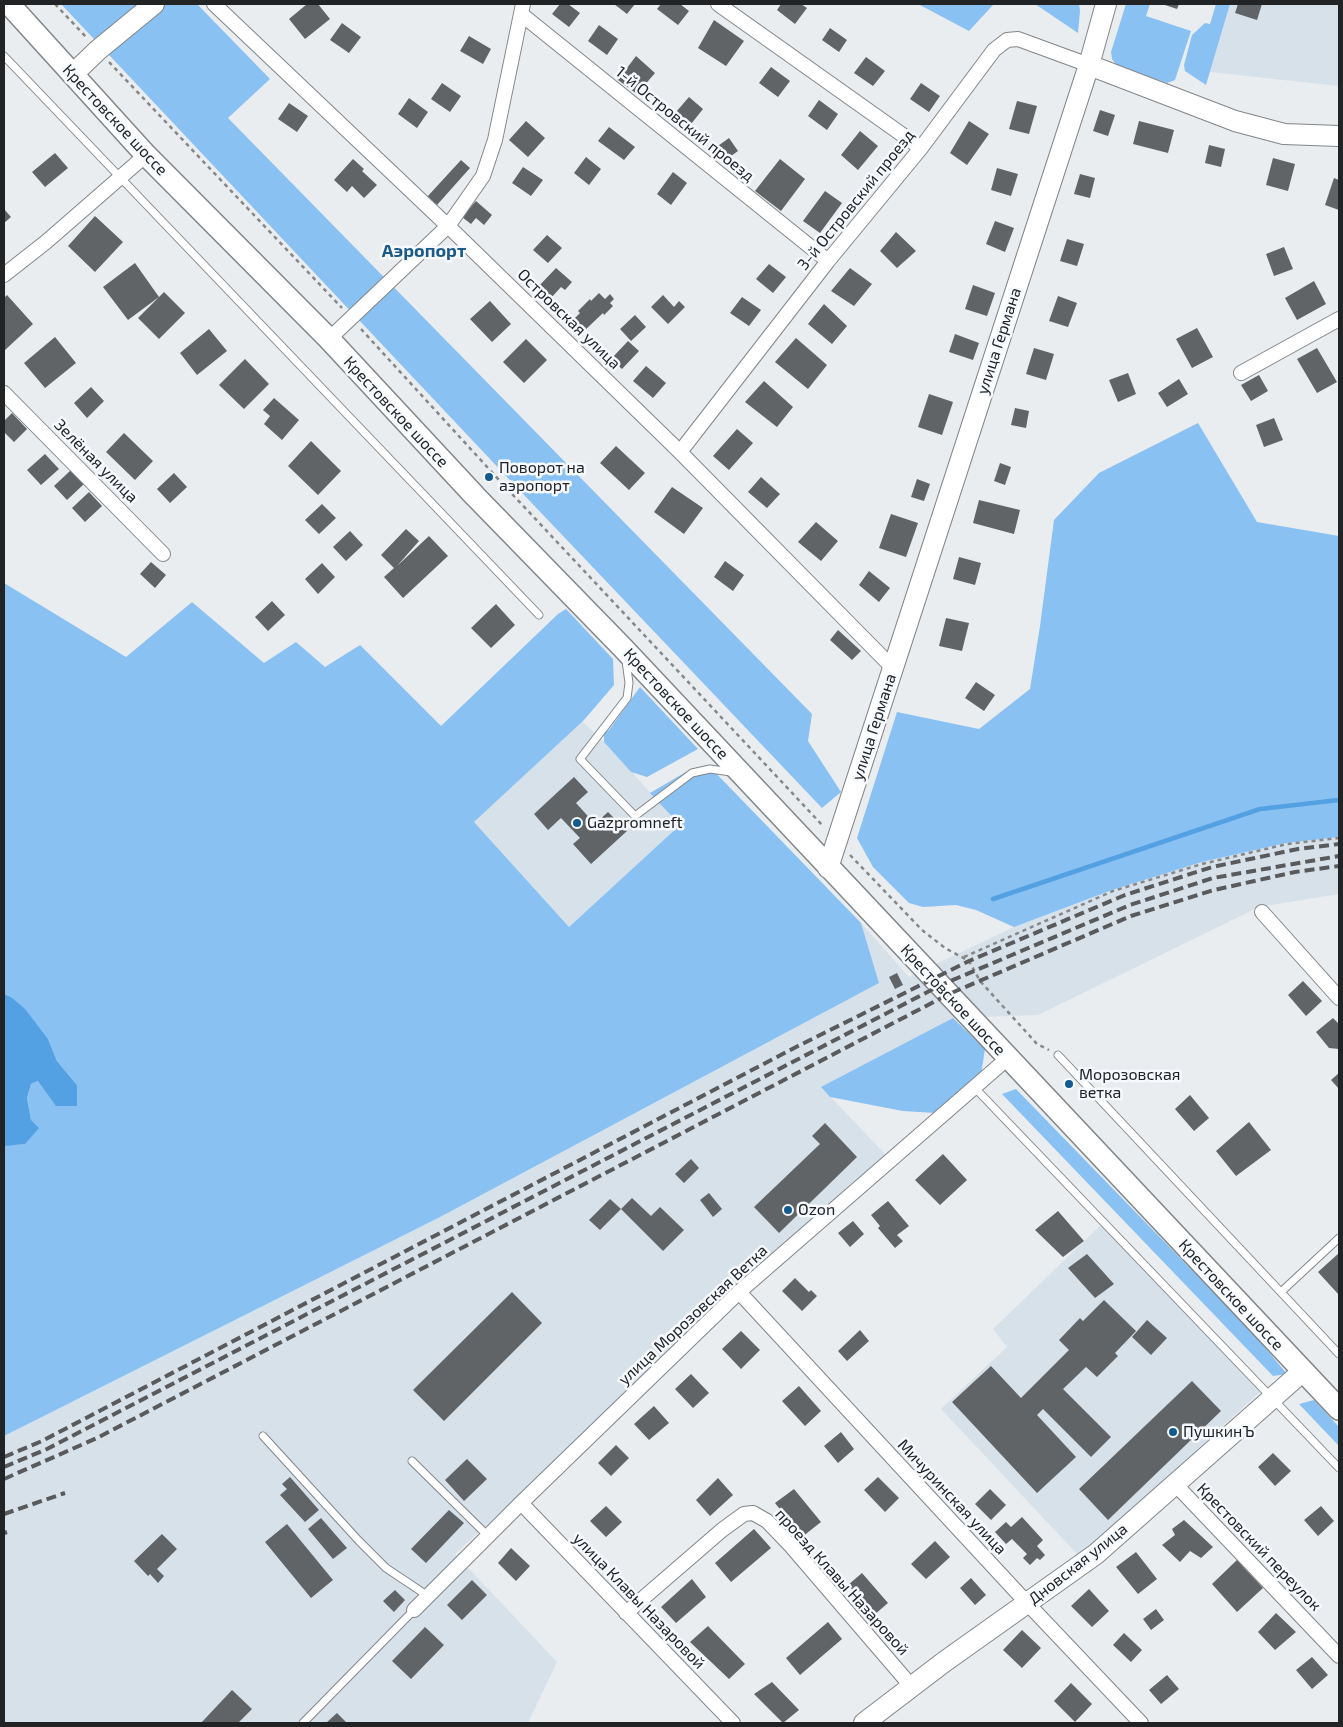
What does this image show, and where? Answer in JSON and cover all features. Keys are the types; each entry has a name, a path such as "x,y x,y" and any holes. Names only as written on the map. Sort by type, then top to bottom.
{"main road":[{"name":"Крестовское шоссе","path":"9,4 146,155 329,339 475,496 623,648 1339,1409"}],"street":[{"path":"73,74 98,50 154,4"},
{"name":"Островская улица","path":"214,4 448,226 680,452 893,668"},
{"path":"718,4 921,148"},
{"name":"улица Германа","path":"828,868 1088,65 1106,4"},
{"path":"329,339 448,226 483,176 495,140 522,9"},
{"name":"1-й Островский проезд","path":"522,9 828,261"},
{"name":"3-й Островский проезд","path":"680,452 828,261 921,148 994,50 1007,40 1018,39 1088,65"},
{"path":"1088,65 1235,121 1284,134 1339,136"},
{"path":"4,276 146,155"},
{"path":"1241,373 1339,319"},
{"name":"Зелёная улица","path":"4,393 162,554"},
{"path":"1262,912 1339,998"},
{"name":"улица Морозовская Ветка","path":"414,1610 521,1503 739,1292 1008,1058"},
{"name":"Мичуринская улица","path":"739,1292 1027,1603 1141,1723"},
{"name":"Дновская улица","path":"864,1723 1096,1554 1303,1371"},
{"name":"Крестовский переулок","path":"1175,1484 1339,1656"},
{"name":"улица Клавы Назаровой","path":"521,1503 733,1723"},
{"name":"проезд Клавы Назаровой","path":"626,1613 722,1530 744,1514 752,1513 767,1521 791,1546 912,1687"}],"lane":[{"path":"4,56 539,615"},
{"path":"623,648 629,683 626,698 580,759 635,816 692,773 710,769 726,770 745,777"},
{"path":"1058,1055 1339,1354"},
{"path":"974,1088 1339,1468"},
{"path":"1281,1292 1339,1238"},
{"path":"262,1436 386,1568 428,1596"},
{"path":"412,1461 488,1536"},
{"path":"303,1723 414,1610"}],"path":[{"path":"56,4 351,318 499,480 837,842 922,930 944,948 969,961 980,981 1037,1044 1058,1055"},
{"path":"963,958 1113,891 1202,864 1287,844 1339,838"}],"shaded area":[{"path":"61,4 197,4 270,79 228,118 812,714 808,741 841,792 822,808"},
{"path":"918,4 994,4 969,31"},
{"path":"1035,4 1079,4 1078,33"},
{"path":"1126,4 1150,4 1146,16 1191,31 1175,80 1167,83 1117,66 1112,59 1111,52"},
{"path":"1216,4 1230,4 1206,85 1185,71 1184,65 1192,35 1205,23 1210,24"},
{"path":"1230,4 1339,4 1339,86 1210,72"},
{"path":"1198,423 1257,522 1339,536 1339,837 1286,843 1202,862 1112,890 1014,927 976,910 956,905 923,907 909,903 873,867 857,838 897,712 979,729 1030,689 1054,520 1099,473"},
{"path":"4,583 126,657 192,602 264,663 296,642 325,667 360,645 441,726 558,614 566,609 613,659 614,685 584,720 474,822 569,927 680,825 650,793 691,769 708,765 861,923 879,983 442,1216 4,1436 4,1145 25,1144 31,1120 27,1098 31,1084 38,1081 77,1085 57,1061 48,1039 11,997 4,994"},
{"path":"640,687 698,749 647,777 631,772 604,742 604,733 609,730"},
{"name":"Gazpromneft","path":"582,721 604,742 680,825 569,927 474,822"},
{"path":"1339,837 1339,894 1259,907 1038,1015 953,1018 822,1088 886,1155 455,1554 557,1662 528,1723 4,1723 4,1436 442,1216 879,983 861,923 909,977 1014,927 1112,890 1202,862 1286,843"},
{"path":"4,994 11,997 25,1009 48,1039 57,1061 77,1085 77,1106 56,1106 38,1081 31,1084 27,1098 31,1120 39,1128 25,1144 4,1146"},
{"path":"953,1018 985,1049 981,1075 936,1113 903,1111 830,1097 821,1087"},
{"path":"1016,1089 1252,1332 1287,1374 1273,1376 1002,1094"},
{"path":"1103,1223 1262,1390 1080,1557 941,1409 1007,1347 993,1329"},
{"path":"1314,1400 1339,1427 1339,1446 1299,1404"}],"building":[{"path":"307,4 318,4 330,19 305,39 289,19"},
{"path":"560,4 568,4 580,13 569,27 552,14"},
{"path":"614,4 635,4 627,14"},
{"path":"661,4 680,4 689,11 678,25 657,9"},
{"path":"781,4 801,4 807,8 795,24 777,10"},
{"path":"1162,4 1179,4 1177,9"},
{"path":"1238,4 1262,4 1257,20 1235,13"},
{"path":"714,20 744,41 726,66 698,48"},
{"path":"342,23 361,37 349,53 330,40"},
{"path":"599,25 618,39 607,55 588,41"},
{"path":"830,28 847,40 839,52 822,40"},
{"path":"469,36 491,49 483,64 460,51"},
{"path":"636,56 655,73 637,94 618,80"},
{"path":"866,57 885,71 873,86 854,73"},
{"path":"771,67 790,81 778,97 759,83"},
{"path":"442,83 461,96 450,112 431,99"},
{"path":"921,83 940,96 929,112 910,99"},
{"path":"689,97 703,109 691,124 676,112"},
{"path":"409,98 428,112 417,128 398,114"},
{"path":"819,100 838,114 827,130 808,116"},
{"path":"1017,101 1037,106 1029,134 1009,129"},
{"path":"289,103 308,116 297,132 278,119"},
{"path":"1100,110 1115,115 1108,136 1093,131"},
{"path":"526,121 545,138 528,157 509,140"},
{"path":"969,121 989,134 967,165 950,153"},
{"path":"1139,121 1174,130 1168,153 1133,144"},
{"path":"609,127 635,147 624,160 598,141"},
{"path":"860,131 878,146 858,170 841,155"},
{"path":"729,138 738,151 724,161 715,148"},
{"path":"1209,145 1225,149 1221,167 1205,163"},
{"path":"55,153 68,168 45,187 32,172"},
{"path":"586,157 601,169 589,185 574,173"},
{"path":"1273,158 1295,164 1288,191 1266,185"},
{"path":"353,159 364,169 362,171 377,185 364,198 352,186 347,192 334,180"},
{"path":"780,159 805,179 781,211 755,191"},
{"path":"461,160 470,168 437,205 427,197"},
{"path":"523,167 543,180 531,196 512,183"},
{"path":"997,168 1018,174 1011,196 991,190"},
{"path":"673,172 687,183 671,205 657,194"},
{"path":"1080,174 1095,178 1090,198 1074,194"},
{"path":"1334,178 1339,180 1339,210 1325,205"},
{"path":"825,191 842,203 820,233 803,221"},
{"path":"476,201 492,215 484,225 476,218 471,224 462,217"},
{"path":"4,209 11,217 4,223"},
{"path":"95,216 123,242 95,272 68,246"},
{"path":"995,221 1014,228 1005,252 986,244"},
{"path":"896,232 916,251 897,268 880,251"},
{"path":"547,235 562,248 548,263 533,250"},
{"path":"1067,239 1084,244 1077,266 1060,261"},
{"path":"1284,247 1293,269 1274,276 1266,254"},
{"path":"135,263 159,297 128,320 103,287"},
{"path":"769,264 786,277 773,293 756,279"},
{"path":"556,268 572,282 565,290 561,287 551,298 538,287"},
{"path":"850,268 872,284 854,306 831,291"},
{"path":"1314,281 1326,304 1297,320 1285,298"},
{"path":"973,285 995,293 987,316 965,309"},
{"path":"164,292 185,313 159,339 138,318"},
{"path":"599,293 605,299 610,294 614,299 610,303 613,306 583,332 572,321 580,313 578,311"},
{"path":"7,295 33,324 4,351 4,298"},
{"path":"663,295 674,307 679,301 685,307 668,324 651,307"},
{"path":"1058,296 1077,303 1068,327 1049,321"},
{"path":"742,297 761,310 749,326 730,313"},
{"path":"490,301 511,324 492,342 470,319"},
{"path":"824,304 847,326 832,344 808,324"},
{"path":"635,315 646,327 631,341 620,329"},
{"path":"1197,328 1213,357 1192,368 1176,339"},
{"path":"209,329 227,351 197,375 180,353"},
{"path":"955,334 979,343 973,360 949,352"},
{"path":"55,337 76,363 45,388 24,363"},
{"path":"796,338 827,365 808,389 775,362"},
{"path":"526,339 547,360 524,383 503,362"},
{"path":"628,341 639,351 622,369 611,359"},
{"path":"1034,348 1054,354 1046,380 1026,374"},
{"path":"1317,348 1337,382 1317,393 1297,359"},
{"path":"245,359 269,384 244,409 219,385"},
{"path":"646,366 666,383 653,398 633,381"},
{"path":"1128,373 1136,394 1118,402 1109,380"},
{"path":"1259,375 1268,391 1251,401 1241,385"},
{"path":"1179,379 1188,394 1167,407 1158,393"},
{"path":"764,381 793,407 777,427 745,402"},
{"path":"91,387 104,401 87,418 74,403"},
{"path":"929,394 953,402 942,435 918,427"},
{"path":"274,398 299,420 282,440 264,424 270,416 263,410"},
{"path":"1015,408 1029,411 1026,428 1011,425"},
{"path":"12,413 27,429 14,442 4,432 4,421"},
{"path":"1274,418 1283,440 1264,447 1256,425"},
{"path":"737,429 753,443 729,470 713,456"},
{"path":"124,433 153,461 135,480 106,452"},
{"path":"311,441 341,471 318,495 288,466"},
{"path":"616,446 645,473 629,490 600,463"},
{"path":"45,454 59,469 41,485 27,470"},
{"path":"1000,463 1011,467 1005,485 994,481"},
{"path":"71,470 84,484 67,500 54,486"},
{"path":"174,473 187,487 170,503 157,489"},
{"path":"761,477 780,494 767,508 748,492"},
{"path":"917,479 930,484 924,501 911,497"},
{"path":"672,487 703,508 684,534 654,512"},
{"path":"89,492 102,506 85,522 72,508"},
{"path":"979,500 1020,510 1014,534 973,523"},
{"path":"322,504 336,518 319,534 305,520"},
{"path":"891,514 918,523 906,557 879,548"},
{"path":"816,522 838,541 821,561 798,542"},
{"path":"406,529 419,541 397,566 429,536 448,556 403,598 384,577 394,568 381,555"},
{"path":"350,531 363,545 346,561 333,547"},
{"path":"959,557 981,563 975,585 953,579"},
{"path":"725,561 744,575 733,591 714,577"},
{"path":"151,562 166,575 155,588 140,574"},
{"path":"322,563 335,577 318,594 305,579"},
{"path":"869,571 890,588 879,602 859,585"},
{"path":"272,601 285,615 268,631 255,617"},
{"path":"496,604 515,625 491,648 471,628"},
{"path":"946,618 969,623 962,651 939,646"},
{"path":"838,630 861,651 852,660 830,640"},
{"path":"976,682 995,695 984,711 965,698"},
{"path":"574,777 588,792 576,803 595,824 608,812 627,831 591,864 573,844 580,838 561,818 548,830 534,814"},
{"path":"897,973 903,985 895,989 889,977"},
{"path":"1303,981 1322,1001 1306,1016 1288,995"},
{"path":"1333,1018 1339,1024 1339,1049 1329,1048 1316,1032"},
{"path":"1339,1073 1339,1089 1331,1080"},
{"path":"1190,1095 1209,1118 1194,1131 1175,1109"},
{"path":"1249,1122 1271,1150 1236,1176 1216,1151"},
{"path":"825,1123 857,1157 779,1233 754,1207 820,1144 812,1136"},
{"path":"943,1154 967,1180 940,1205 915,1180"},
{"path":"691,1159 699,1168 684,1183 675,1174"},
{"path":"709,1193 722,1209 713,1217 700,1200"},
{"path":"632,1198 651,1216 660,1207 684,1230 663,1251 621,1209"},
{"path":"610,1199 621,1209 600,1230 589,1220"},
{"path":"888,1201 909,1226 897,1235 903,1241 895,1248 878,1228 880,1226 871,1215"},
{"path":"1058,1211 1084,1241 1063,1257 1035,1230"},
{"path":"853,1221 864,1234 850,1247 838,1233"},
{"path":"1339,1253 1339,1295 1318,1272"},
{"path":"1087,1254 1114,1284 1095,1298 1068,1268"},
{"path":"795,1278 809,1292 811,1290 817,1296 802,1311 782,1291"},
{"path":"512,1292 542,1323 444,1421 413,1390"},
{"path":"1104,1300 1136,1331 1115,1353 1118,1356 1097,1377 1086,1367 1063,1389 1111,1437 1091,1457 1043,1409 1037,1415 1076,1457 1037,1493 952,1402 991,1366 1021,1398 1069,1350 1059,1340 1080,1318 1083,1321"},
{"path":"1147,1320 1167,1338 1151,1355 1132,1337"},
{"path":"860,1330 869,1341 847,1361 838,1351"},
{"path":"741,1331 760,1350 741,1369 722,1349"},
{"path":"691,1374 709,1393 693,1408 675,1389"},
{"path":"1192,1381 1221,1411 1108,1520 1079,1489"},
{"path":"799,1386 821,1411 805,1426 782,1401"},
{"path":"654,1406 669,1423 649,1440 634,1424"},
{"path":"841,1432 854,1449 838,1463 824,1446"},
{"path":"616,1445 629,1458 611,1476 598,1463"},
{"path":"1273,1453 1291,1471 1275,1486 1258,1467"},
{"path":"467,1459 487,1479 464,1501 445,1480"},
{"path":"290,1477 319,1510 305,1522 280,1495 287,1489 282,1484"},
{"path":"878,1477 899,1498 885,1512 864,1490"},
{"path":"718,1478 733,1495 710,1516 696,1500"},
{"path":"794,1489 821,1522 802,1537 775,1503"},
{"path":"990,1489 1006,1505 991,1520 975,1504"},
{"path":"606,1506 622,1522 606,1537 590,1521"},
{"path":"1321,1506 1334,1521 1318,1536 1304,1520"},
{"path":"449,1510 464,1523 426,1563 411,1549"},
{"path":"1022,1517 1043,1540 1037,1546 1045,1555 1040,1560 1037,1558 1030,1565 1023,1558 1027,1554 1012,1539 1006,1544 995,1532 1006,1522 1011,1527"},
{"path":"321,1518 347,1548 333,1559 308,1529"},
{"path":"1184,1520 1213,1547 1201,1558 1190,1551 1180,1562 1162,1545 1175,1535 1172,1529"},
{"path":"287,1524 333,1580 311,1598 265,1542"},
{"path":"754,1529 771,1548 731,1582 715,1563"},
{"path":"162,1534 177,1549 157,1569 164,1576 158,1583 150,1574 148,1576 134,1561"},
{"path":"935,1541 950,1557 926,1579 911,1564"},
{"path":"511,1548 530,1566 516,1581 498,1563"},
{"path":"1136,1552 1157,1579 1138,1594 1116,1567"},
{"path":"1237,1560 1263,1588 1237,1612 1212,1584"},
{"path":"862,1573 888,1603 874,1615 848,1585"},
{"path":"971,1578 986,1595 975,1605 960,1588"},
{"path":"692,1579 706,1597 676,1623 661,1607"},
{"path":"472,1580 487,1595 462,1620 447,1605"},
{"path":"1089,1589 1109,1611 1092,1627 1071,1606"},
{"path":"395,1590 405,1600 394,1612 383,1601"},
{"path":"1156,1609 1164,1620 1151,1630 1143,1619"},
{"path":"1276,1613 1296,1632 1275,1650 1258,1632"},
{"path":"828,1622 842,1639 800,1675 786,1658"},
{"path":"708,1626 745,1664 729,1679 690,1642"},
{"path":"425,1627 444,1645 411,1679 392,1661"},
{"path":"1022,1630 1041,1648 1022,1668 1003,1650"},
{"path":"1124,1633 1142,1650 1131,1662 1113,1645"},
{"path":"1312,1657 1328,1675 1312,1689 1296,1670"},
{"path":"1167,1675 1179,1689 1161,1704 1149,1690"},
{"path":"772,1682 799,1710 783,1723 754,1694"},
{"path":"1071,1683 1092,1704 1075,1722 1054,1701"},
{"path":"232,1690 252,1709 238,1723 201,1723"},
{"path":"337,1713 347,1723 326,1723"}],"waterway":[{"path":"993,899 1260,809 1339,800"}],"railway":[{"path":"4,1457 42,1441 798,1046 969,961 1125,895 1212,867 1298,849 1339,844"},
{"path":"4,1467 47,1449 941,985 1130,905 1213,878 1339,856"},
{"path":"4,1479 97,1438 949,994 1131,916 1214,890 1295,872 1339,866"},
{"path":"4,1514 65,1493"}],"place":[{"name":"Поворот на аэропорт","path":"489,477"},
{"name":"Gazpromneft","path":"577,823"},
{"name":"Морозовская ветка","path":"1069,1084"},
{"name":"Ozon","path":"788,1210"},
{"name":"ПушкинЪ","path":"1173,1432"}],"district":[{"name":"Аэропорт","path":"424,251"}]}
